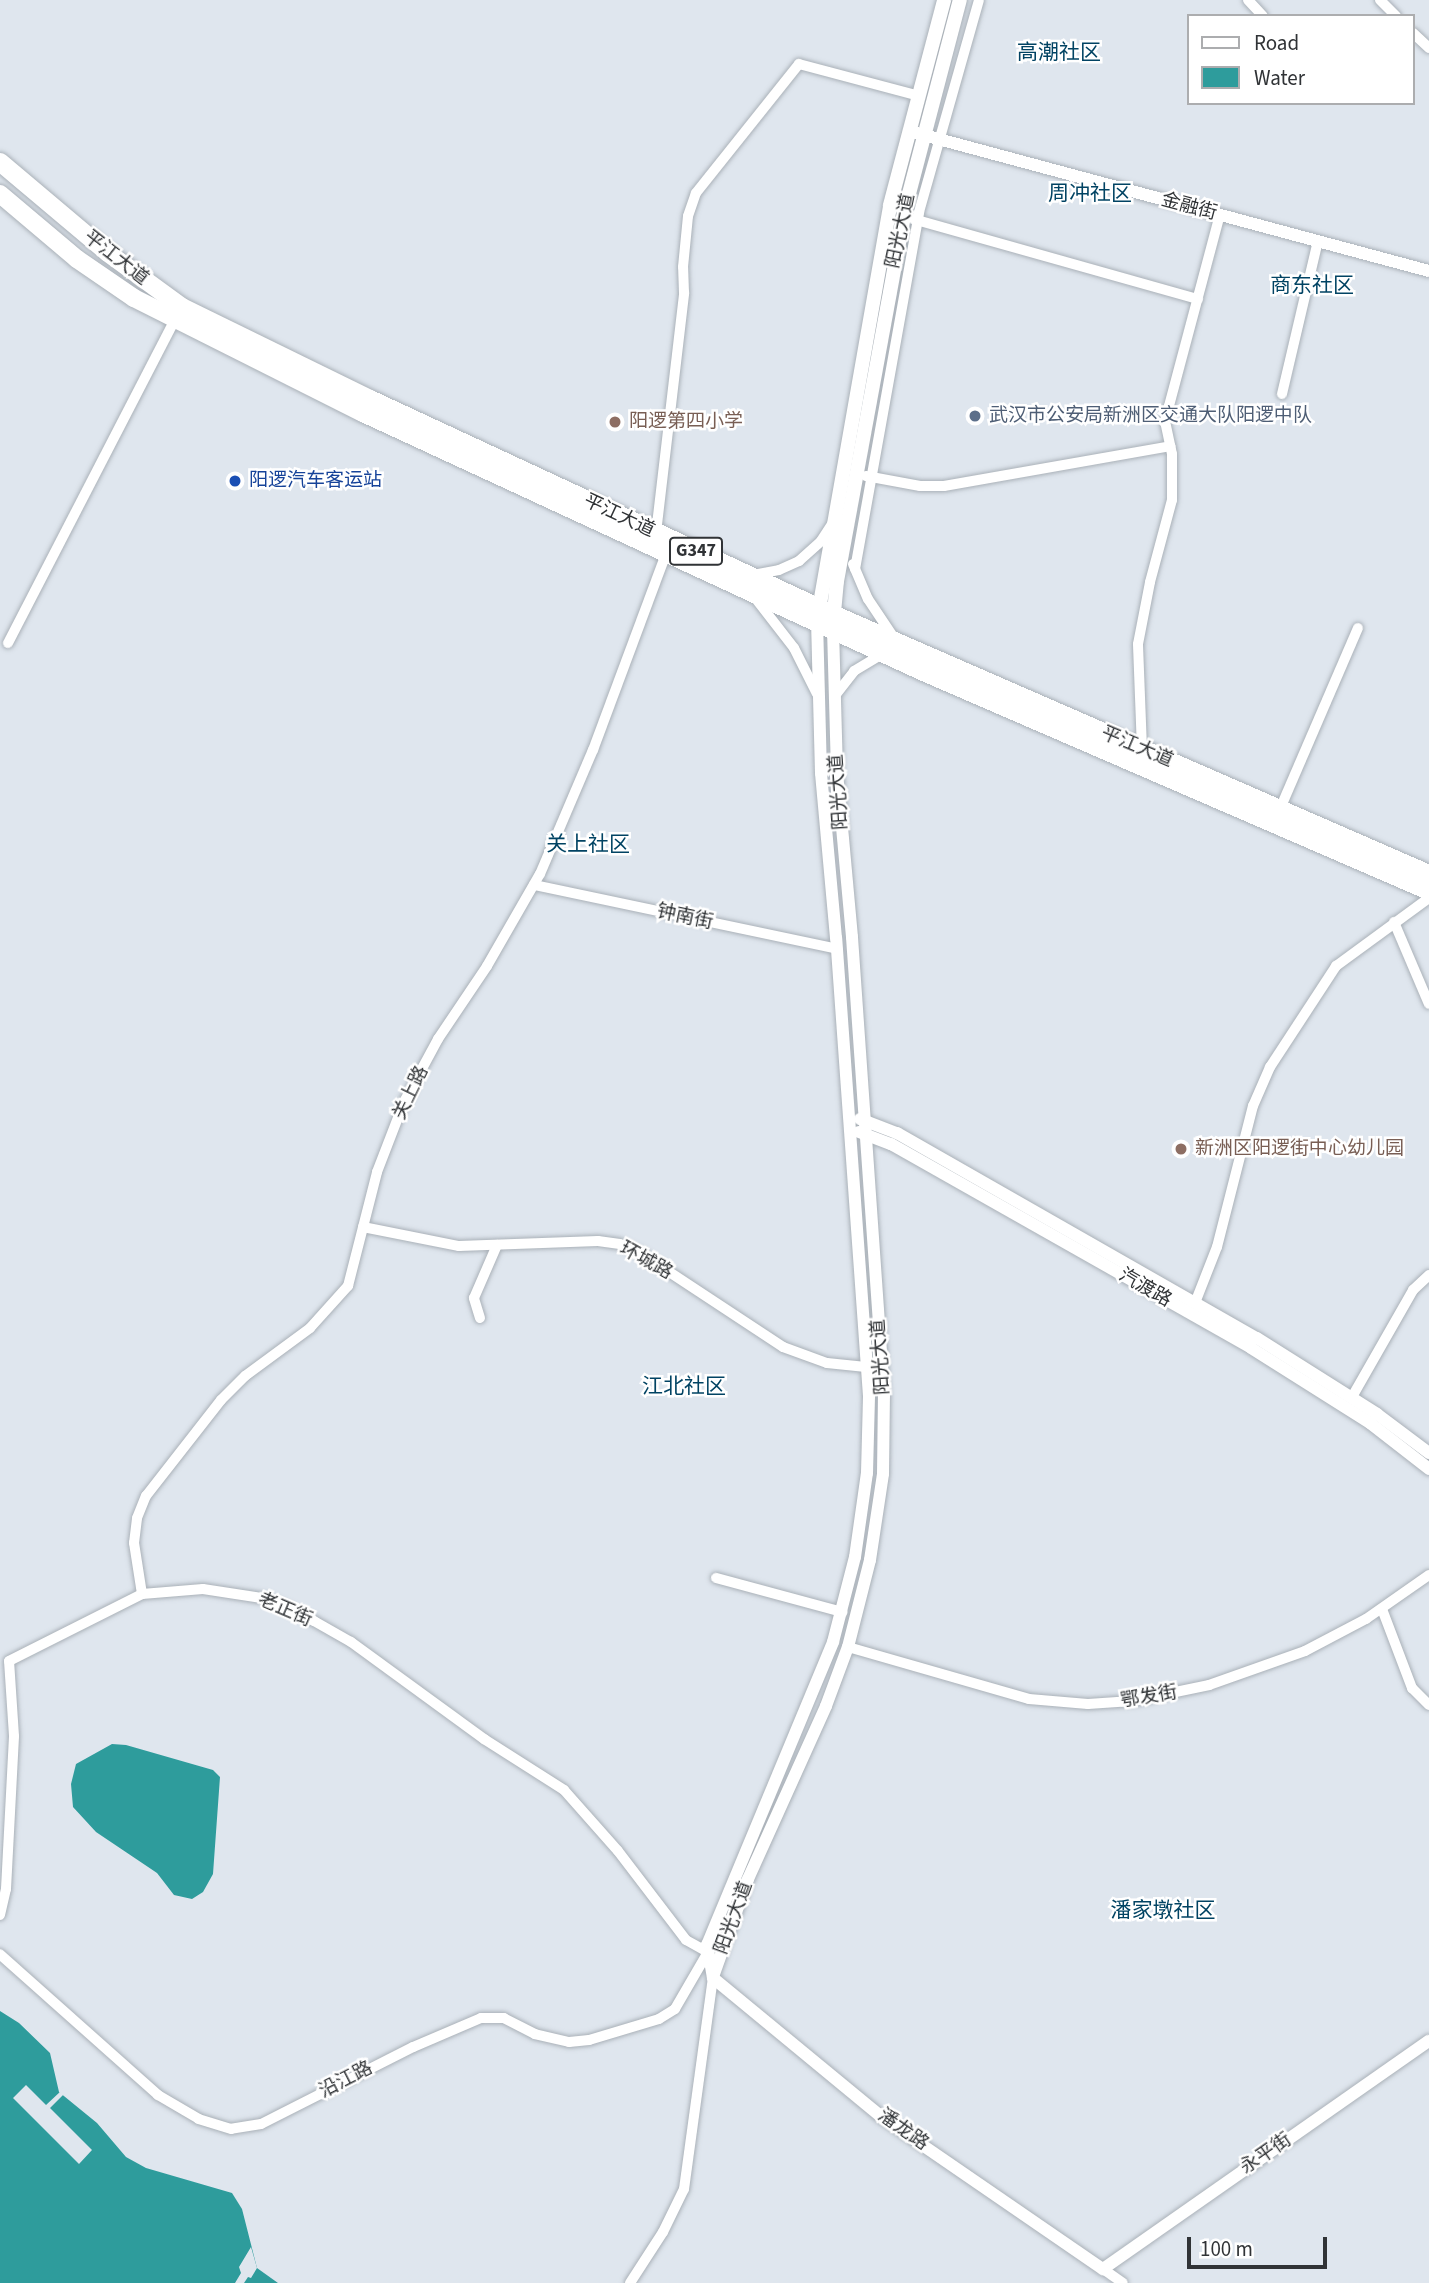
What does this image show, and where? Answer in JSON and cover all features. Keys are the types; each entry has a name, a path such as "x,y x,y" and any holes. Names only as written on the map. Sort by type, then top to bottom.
{"highway":[{"name":"平江大道","path":"0,162 108,253 182,307 748,575 825,619 1429,891"},
{"name":"平江大道","path":"0,194 96,273 175,320 752,594 825,619"},
{"name":"平江大道","path":"890,649 1142,749 1429,874"}],"main road":[{"name":"阳光大道","path":"825,619 832,524 890,205 944,0"},
{"name":"阳光大道","path":"825,619 864,475 911,218 960,0"}],"street":[{"path":"931,137 979,0"},
{"path":"1248,0 1261,14"},
{"path":"1380,0 1394,14"},
{"path":"1415,35 1429,48"},
{"path":"656,533 684,293 683,267 688,216 696,193 799,64 919,96"},
{"name":"金融街","path":"909,131 1429,271"},
{"path":"1142,749 1138,644 1150,582 1172,500 1171,446 1165,421 1220,215"},
{"path":"911,218 1198,299"},
{"path":"1283,394 1318,241"},
{"path":"8,643 175,320"},
{"path":"855,569 864,475 920,486 944,485 1171,446"},
{"path":"748,575 779,570 799,561 821,541 832,524"},
{"path":"834,697 854,671 890,649 855,569 846,535"},
{"name":"关上路","path":"142,1594 134,1543 137,1518 146,1496 230,1391 310,1328 348,1286 377,1171 404,1102 439,1039 487,966 534,885 588,761 666,554"},
{"path":"752,594 794,648 819,698"},
{"name":"阳光大道","path":"713,1978 748,1879 826,1706 848,1647 870,1560 884,1445 884,1395 837,772 834,697 825,619"},
{"name":"阳光大道","path":"713,1978 707,1945 729,1885 812,1700 842,1612 855,1557 866,1482 869,1420 866,1367 837,948 821,773 819,698 825,619"},
{"path":"1280,809 1358,628"},
{"name":"钟南街","path":"534,885 837,948"},
{"path":"1195,1303 1217,1247 1253,1106 1263,1080 1336,966 1429,898"},
{"path":"1394,922 1429,1004"},
{"name":"汽渡路","path":"848,1121 897,1133 1195,1303 1352,1397 1429,1453"},
{"name":"汽渡路","path":"864,1127 1262,1355 1370,1423 1429,1469"},
{"name":"环城路","path":"363,1227 443,1245 598,1241 620,1244 642,1254 783,1347 827,1363 866,1367"},
{"path":"480,1318 474,1298 496,1245"},
{"path":"1352,1397 1413,1290 1429,1275"},
{"name":"鄂发街","path":"848,1647 1010,1696 1067,1704 1110,1703 1181,1691 1263,1668 1325,1642 1382,1609 1429,1575"},
{"path":"716,1578 842,1612"},
{"name":"老正街","path":"0,1916 6,1889 14,1736 9,1661 142,1594 203,1589 252,1595 291,1610 351,1642 484,1739 564,1790 585,1811 686,1940 708,1952"},
{"path":"1382,1609 1412,1688 1429,1705"},
{"name":"沿江路","path":"0,1954 158,2095 198,2119 231,2129 261,2124 413,2047 481,2018 504,2018 536,2034 569,2042 589,2040 659,2019 676,2009 708,1952"},
{"path":"630,2283 663,2232 684,2189 713,1978"},
{"name":"潘龙路","path":"713,1978 883,2118 1103,2269"},
{"name":"永平街","path":"1103,2269 1429,2041"},
{"path":"1103,2269 1124,2283"}],"water":[{"path":"112,1744 126,1745 213,1770 220,1777 213,1874 203,1892 192,1899 174,1895 157,1873 96,1832 73,1807 71,1784 76,1764"},
{"path":"0,2011 19,2023 50,2053 59,2092 97,2123 126,2157 146,2168 232,2193 242,2209 257,2268 278,2283 0,2283"}],"pier":[{"path":"26,2085 46,2105 61,2091 61,2086 65,2093 50,2108 92,2150 79,2164 13,2098"},
{"path":"251,2247 257,2268 244,2283 235,2283 241,2273 239,2267"}],"place":[{"name":"武汉市公安局新洲区交通大队阳逻中队","path":"975,416"},
{"name":"阳逻第四小学","path":"615,422"},
{"name":"阳逻汽车客运站","path":"235,481"},
{"name":"新洲区阳逻街中心幼儿园","path":"1181,1149"}],"district":[{"name":"高潮社区","path":"1059,52"},
{"name":"周冲社区","path":"1090,193"},
{"name":"商东社区","path":"1312,285"},
{"name":"关上社区","path":"588,844"},
{"name":"江北社区","path":"684,1386"},
{"name":"潘家墩社区","path":"1163,1910"}]}
